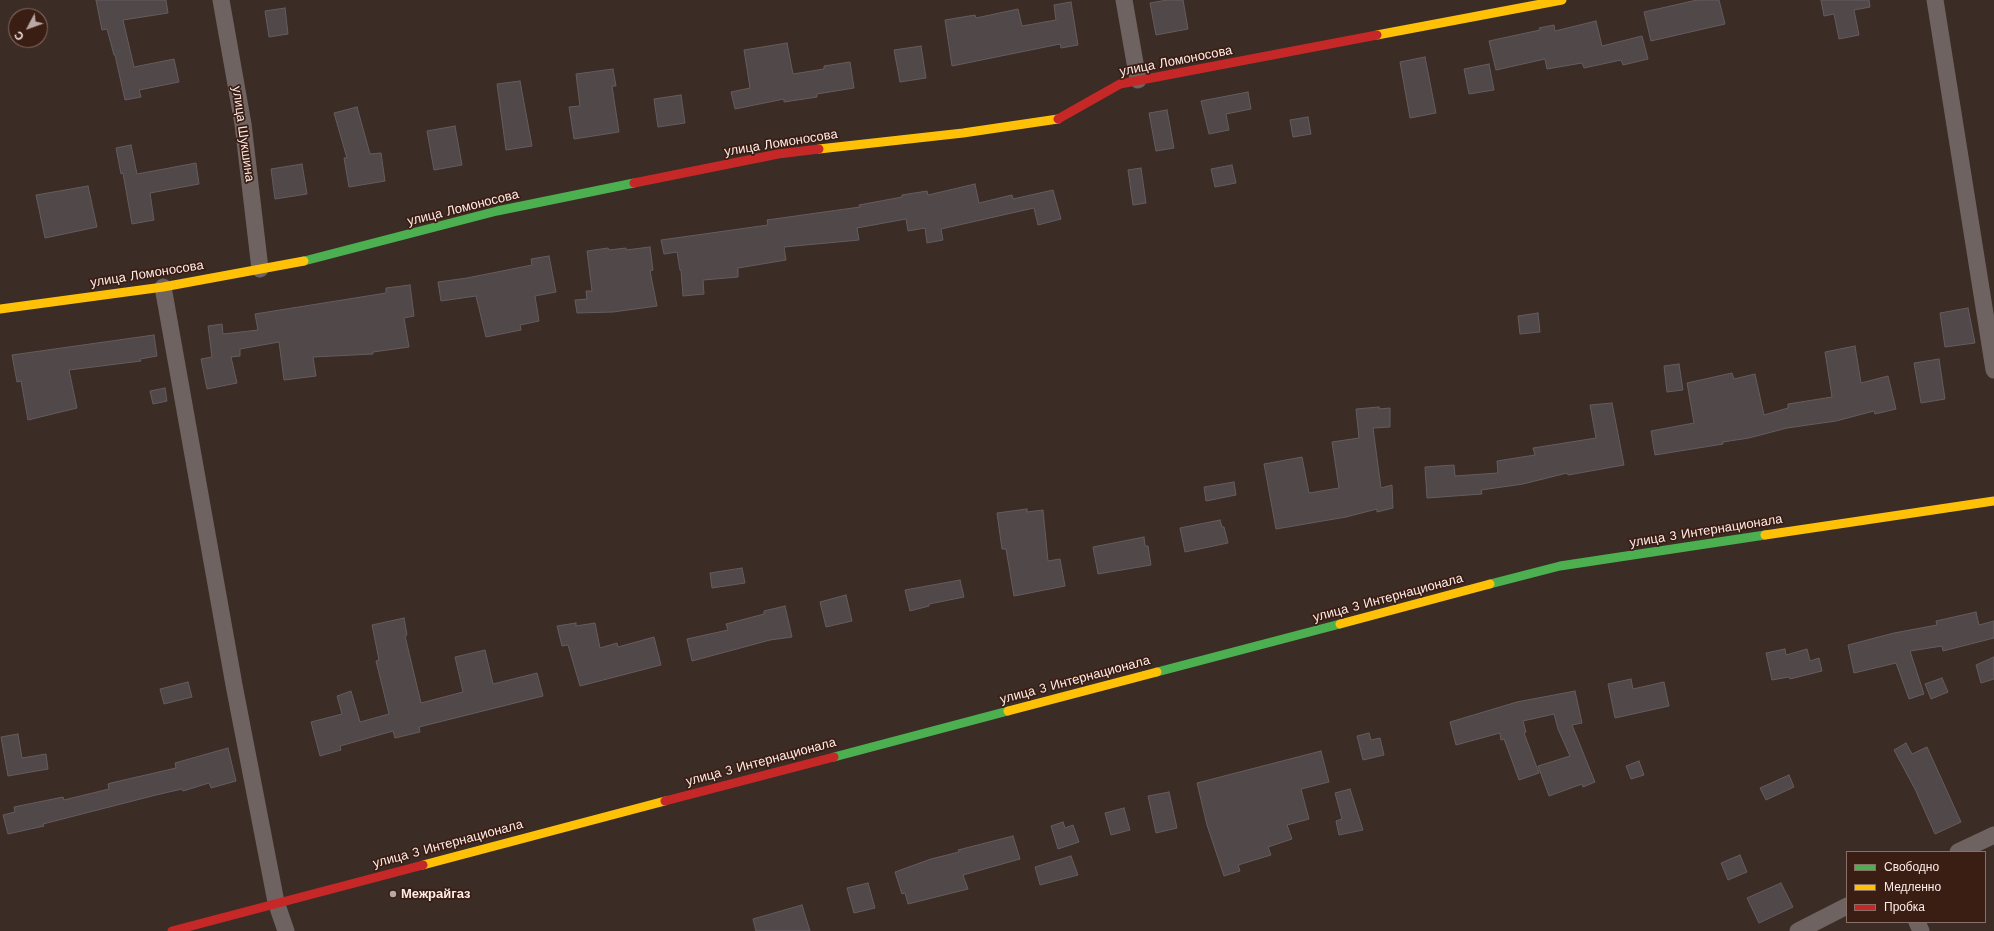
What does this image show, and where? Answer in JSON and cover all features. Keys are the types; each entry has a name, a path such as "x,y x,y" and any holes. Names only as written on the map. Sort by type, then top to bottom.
{"main road":[{"name":"улица Ломоносова","path":"0,309 163,287 323,257 497,211 778,154 963,133 1059,119 1120,84 1562,0"},
{"name":"улица 3 Интернационала","path":"172,931 276,902 1560,566 1994,501"}],"street":[{"name":"улица Шукшина","path":"222,0 243,124 260,269"},
{"path":"1124,0 1138,80"},
{"path":"1934,0 1994,370"},
{"path":"163,287 234,685 276,902 286,931"},
{"path":"1960,851 1994,835"},
{"path":"1798,931 1846,907"}],"building":[{"path":"96,0 166,0 168,13 123,20 134,67 174,59 179,82 139,90 141,97 125,100 115,55 107,29 102,30"},
{"path":"1167,0 1183,0 1188,29 1156,35 1150,3"},
{"path":"1697,0 1719,0 1725,24 1651,41 1644,12"},
{"path":"1821,0 1869,0 1870,7 1854,10 1859,35 1839,39 1834,14 1824,16"},
{"path":"1071,2 1078,45 1061,48 1060,44 952,66 945,20 975,15 976,18 1018,9 1022,26 1056,20 1054,5"},
{"path":"285,8 288,34 269,37 265,11"},
{"path":"1596,21 1602,46 1642,36 1648,59 1623,65 1621,60 1584,68 1582,63 1547,69 1545,59 1496,70 1489,41 1540,30 1539,28 1554,25 1555,31"},
{"path":"787,43 793,74 824,69 824,66 850,62 854,88 817,94 817,97 784,102 784,99 735,109 731,92 750,88 744,50"},
{"path":"921,46 926,78 900,82 894,50"},
{"path":"1425,57 1436,113 1410,118 1400,62"},
{"path":"1489,64 1494,90 1469,94 1464,69"},
{"path":"613,69 616,86 612,86 619,132 574,139 569,107 580,106 576,74"},
{"path":"520,81 532,146 506,150 497,84"},
{"path":"1248,92 1251,109 1226,114 1229,130 1209,134 1201,101"},
{"path":"681,95 685,123 658,127 654,99"},
{"path":"357,107 370,154 381,153 385,181 349,187 344,158 347,158 334,113"},
{"path":"1167,110 1174,148 1156,151 1149,113"},
{"path":"1308,117 1311,134 1293,137 1290,120"},
{"path":"455,126 462,165 434,170 427,131"},
{"path":"131,145 137,174 196,163 199,184 150,193 154,220 132,224 123,173 121,174 116,148"},
{"path":"302,164 307,194 275,199 271,169"},
{"path":"1232,165 1236,183 1215,187 1211,169"},
{"path":"1141,168 1146,203 1133,205 1128,170"},
{"path":"975,184 979,203 1012,195 1013,199 1053,190 1061,219 1038,225 1034,208 941,229 943,240 927,243 925,228 908,231 906,219 857,228 859,240 784,247 786,260 738,268 738,277 703,280 704,294 683,296 681,270 677,252 664,254 661,240 768,225 767,220 860,207 859,205 902,197 902,195 927,191 928,195"},
{"path":"88,186 97,227 45,238 36,195"},
{"path":"650,247 653,270 650,271 657,306 613,312 577,313 575,300 587,299 586,291 592,291 587,251 608,248 609,250 626,248 626,250"},
{"path":"549,256 556,292 535,296 539,321 520,325 521,330 486,337 476,296 441,301 438,282 467,278 532,265 531,259"},
{"path":"410,285 414,316 404,318 409,347 373,352 373,354 313,357 316,376 284,380 279,342 240,349 240,356 231,357 237,383 207,389 201,359 212,357 208,326 222,324 223,334 258,330 255,314 386,293 386,288"},
{"path":"1968,308 1975,343 1945,347 1940,313"},
{"path":"1538,313 1540,332 1520,334 1518,316"},
{"path":"154,335 157,356 140,359 141,361 69,370 77,408 28,420 21,381 17,382 12,355"},
{"path":"1855,346 1861,383 1888,376 1896,409 1875,414 1874,411 1836,421 1787,428 1749,438 1723,442 1723,444 1655,455 1651,431 1694,423 1687,383 1732,373 1734,379 1755,374 1764,415 1788,408 1788,404 1832,397 1825,352"},
{"path":"1939,359 1945,399 1921,403 1914,363"},
{"path":"1679,364 1683,390 1667,392 1664,366"},
{"path":"165,388 167,401 153,404 150,391"},
{"path":"1612,403 1624,465 1568,475 1567,473 1523,484 1481,490 1482,494 1427,498 1425,467 1454,465 1455,476 1498,473 1497,461 1535,455 1533,448 1596,438 1590,405"},
{"path":"1379,407 1379,409 1390,408 1390,427 1373,428 1381,488 1392,485 1393,508 1377,512 1377,509 1346,517 1276,529 1264,464 1302,457 1309,493 1339,488 1332,442 1359,438 1356,409"},
{"path":"1234,482 1236,495 1206,501 1204,487"},
{"path":"1027,509 1027,512 1043,510 1048,561 1060,559 1065,586 1014,596 1006,549 1002,549 997,513"},
{"path":"1220,520 1222,527 1224,527 1228,543 1185,552 1180,528"},
{"path":"1144,537 1145,546 1148,546 1151,565 1098,574 1093,547"},
{"path":"742,568 745,583 712,588 710,573"},
{"path":"960,580 964,597 929,604 929,606 910,611 905,590"},
{"path":"846,595 852,621 826,627 820,602"},
{"path":"785,606 792,637 770,640 692,661 687,639 728,630 726,624 764,614 764,611"},
{"path":"1976,612 1979,625 1994,621 1994,638 1943,651 1942,646 1910,651 1924,694 1909,699 1896,663 1854,673 1848,645 1894,633 1937,625 1936,621"},
{"path":"404,618 407,635 405,636 421,703 463,692 455,657 485,650 493,684 537,673 543,696 419,727 420,732 395,738 393,731 340,746 341,750 320,756 311,722 342,714 337,696 351,691 360,722 389,714 376,661 379,660 372,625"},
{"path":"576,623 576,626 595,623 600,648 617,643 618,647 654,637 661,665 580,686 568,645 562,646 557,626"},
{"path":"1785,649 1786,655 1807,649 1810,661 1819,658 1822,671 1790,679 1789,677 1772,680 1766,653"},
{"path":"1994,657 1994,679 1981,683 1976,665"},
{"path":"1942,678 1948,692 1931,699 1925,684"},
{"path":"1631,679 1633,689 1664,682 1669,706 1615,718 1608,684"},
{"path":"188,682 192,697 164,704 160,689"},
{"path":"1575,691 1582,723 1572,725 1595,782 1583,787 1582,784 1549,796 1538,766 1570,756 1558,729 1554,714 1523,721 1526,732 1524,733 1539,773 1519,780 1504,739 1501,740 1500,733 1456,745 1450,722 1517,702"},
{"path":"1369,733 1371,740 1380,738 1384,755 1363,760 1357,736"},
{"path":"18,734 22,758 46,754 48,769 8,776 1,737"},
{"path":"1906,743 1912,754 1927,747 1961,822 1935,834 1915,789 1894,750"},
{"path":"228,748 236,781 211,788 209,783 183,791 182,789 156,795 43,824 44,826 8,834 3,815 15,812 14,807 63,797 64,800 109,789 108,784 176,768 175,763"},
{"path":"1321,751 1329,782 1301,789 1309,819 1287,825 1292,839 1268,847 1271,855 1238,865 1240,871 1224,876 1207,825 1197,783"},
{"path":"1639,761 1644,775 1631,779 1626,766"},
{"path":"1789,775 1794,787 1766,800 1760,788"},
{"path":"1350,789 1363,830 1339,835 1336,821 1342,819 1335,793"},
{"path":"1169,792 1177,828 1156,833 1148,796"},
{"path":"1124,808 1130,830 1111,835 1105,813"},
{"path":"1063,822 1065,828 1073,825 1079,842 1058,849 1051,826"},
{"path":"1013,836 1020,859 963,875 968,889 908,904 905,893 902,894 895,872 931,859 959,852 958,850"},
{"path":"1740,855 1747,872 1728,880 1721,863"},
{"path":"1071,856 1078,875 1040,885 1035,867"},
{"path":"868,883 875,908 854,913 847,888"},
{"path":"1781,883 1793,907 1759,923 1747,898"},
{"path":"802,905 810,931 756,931 753,919"}],"traffic: fast":[{"path":"304,261 497,211 634,183"},
{"path":"1490,584 1560,566 1765,535"},
{"path":"1157,672 1340,624"},
{"path":"834,757 1008,711"}],"traffic: slow":[{"path":"1377,35 1562,0"},
{"path":"819,149 963,133 1058,119"},
{"path":"0,309 163,287 304,261"},
{"path":"1765,535 1994,501"},
{"path":"1340,624 1490,584"},
{"path":"1008,711 1157,672"},
{"path":"423,865 665,801"}],"traffic: jam":[{"path":"1058,119 1120,84 1377,35"},
{"path":"634,183 778,154 819,149"},
{"path":"665,801 834,757"},
{"path":"172,931 423,865"}],"place":[{"name":"Межрайгаз","path":"393,894"}]}
